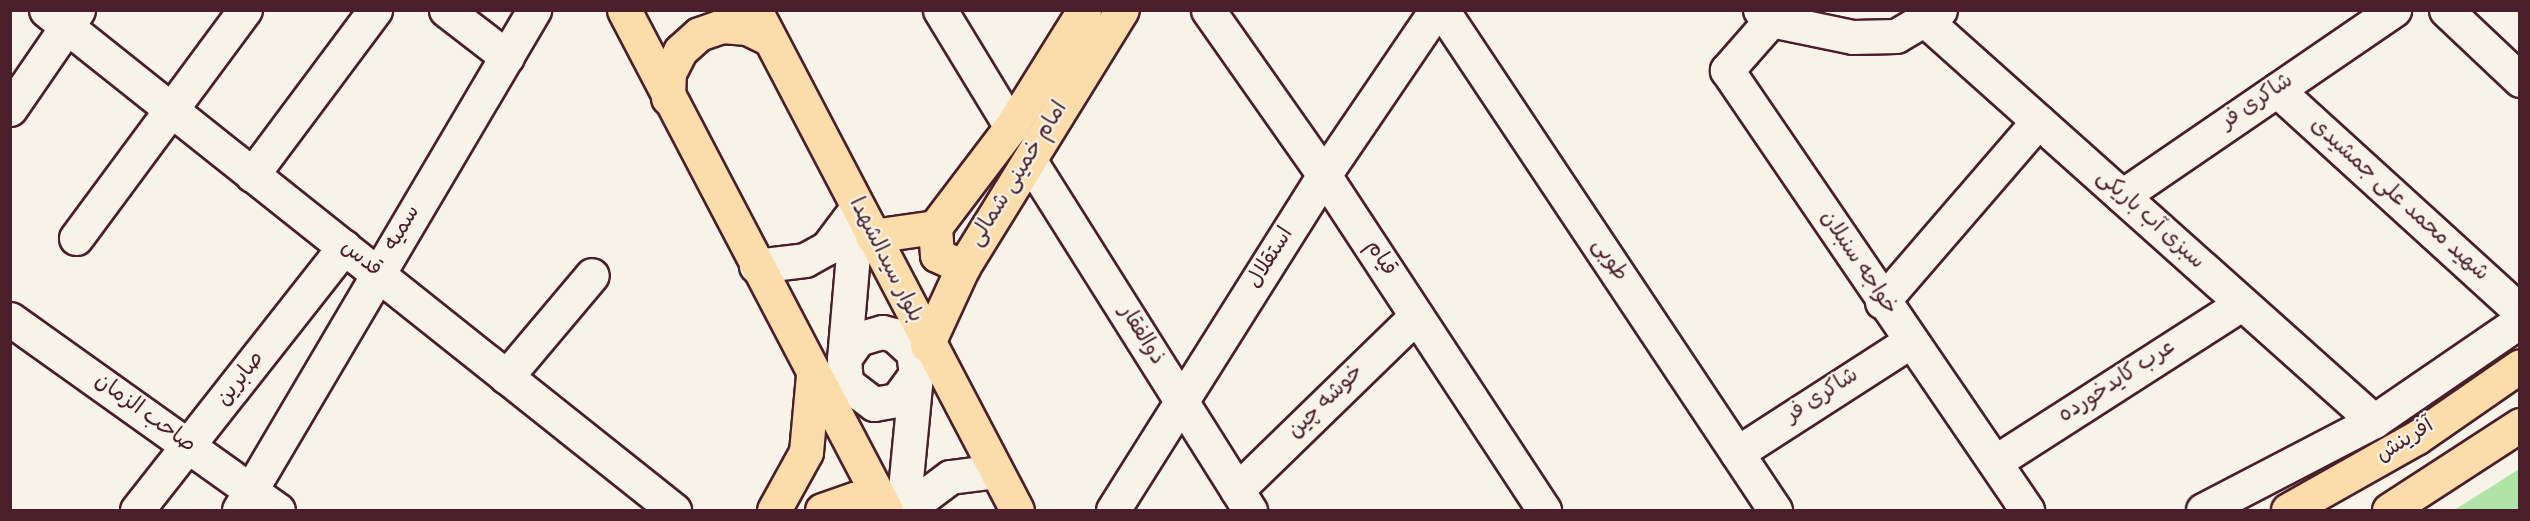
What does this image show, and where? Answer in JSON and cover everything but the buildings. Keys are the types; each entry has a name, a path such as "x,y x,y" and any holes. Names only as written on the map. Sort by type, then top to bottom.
{"main road":[{"path":"624,10 756,266 894,509"},
{"name":"بلوار سیدالشهدا","path":"755,10 865,222 922,360 996,471 1017,510"},
{"name":"امام خمینی شمالی","path":"865,222 935,227 1011,127 1084,10"},
{"name":"امام خمینی شمالی","path":"922,360 963,267 1122,10"},
{"path":"668,98 669,73 680,51 699,34 731,27 770,39"},
{"path":"935,227 937,255 963,267"},
{"name":"آفرینش","path":"2288,510 2416,438 2520,366"},
{"path":"774,510 795,478 811,431 813,370"},
{"path":"2389,510 2520,425"},
{"path":"795,478 805,477 821,489 824,500 820,510"},
{"path":"820,510 854,499 894,509"}],"street":[{"path":"76,238 245,10"},
{"path":"252,175 375,10"},
{"path":"446,10 507,57"},
{"name":"سمیه","path":"245,501 534,10"},
{"path":"940,10 1011,127"},
{"name":"قیام","path":"1208,10 1323,175 1544,510"},
{"name":"استقلال","path":"1113,510 1183,404 1323,175 1436,10"},
{"name":"طوبی","path":"1442,10 1775,510"},
{"name":"شاکری فر","path":"2122,196 2394,10"},
{"path":"2446,10 2520,80"},
{"path":"1765,15 1853,37 1896,36 1933,15"},
{"name":"خواجه سنبلان","path":"1765,15 1727,70 1909,342 2027,510"},
{"name":"سبزی آب باریکی","path":"1933,15 2038,121 2240,305 2374,421"},
{"path":"11,106 64,16"},
{"name":"قدس","path":"64,16 171,110 674,510"},
{"name":"شهید محمد علی جمشیدی","path":"2277,90 2520,311"},
{"path":"1882,302 2038,121"},
{"name":"ذوالفقار","path":"1030,161 1244,500"},
{"path":"756,266 805,260 865,222"},
{"path":"865,222 844,359 853,393 874,404 897,400 922,360"},
{"name":"صابرین","path":"137,510 190,448 344,247"},
{"path":"506,377 592,275"},
{"name":"عرب کایدخورده","path":"1995,462 2240,305"},
{"name":"خوشه چین","path":"1244,500 1416,316"},
{"name":"صاحب الزمان","path":"10,319 190,448 245,501 278,510"},
{"path":"2203,510 2374,421 2520,321"},
{"path":"844,359 858,339 882,332 905,342 922,360"},
{"name":"شاکری فر","path":"1737,453 1909,342"},
{"path":"894,509 922,360"},
{"path":"894,509 950,477 996,471"}],"green space":[{"path":"2519,469 2519,510 2454,510 2491,487"}]}
